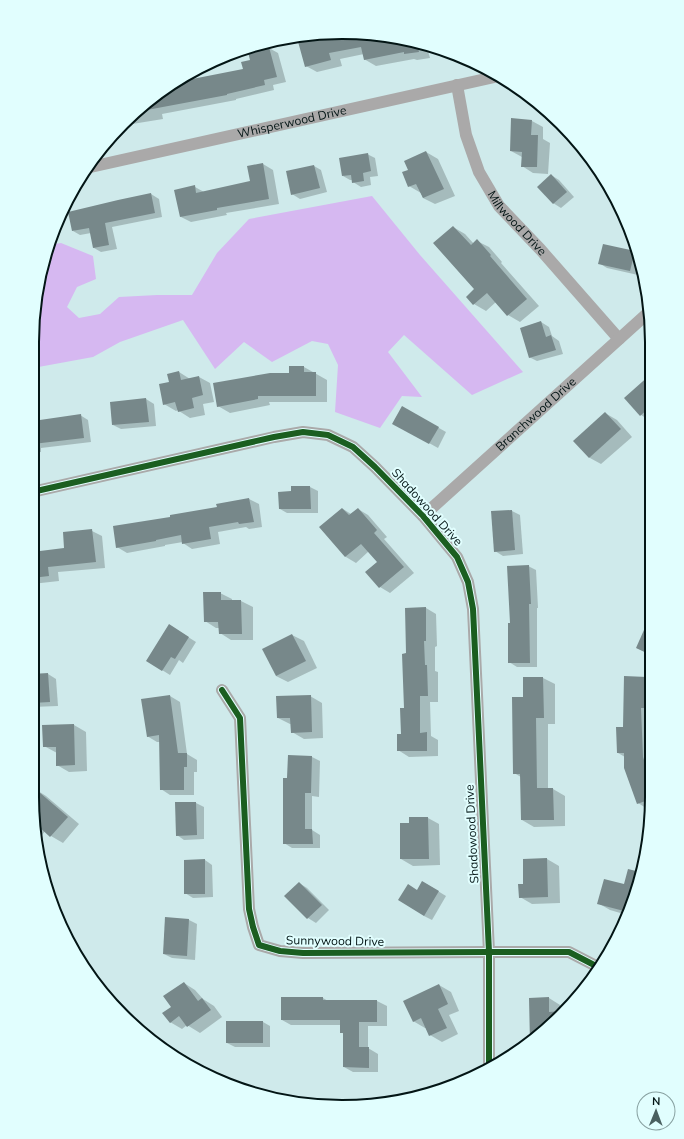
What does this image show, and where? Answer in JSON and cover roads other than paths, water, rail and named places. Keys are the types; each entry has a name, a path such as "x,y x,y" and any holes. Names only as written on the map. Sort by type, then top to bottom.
{"street":[{"name":"Whisperwood Drive","path":"96,166 490,78"},
{"name":"Millwood Drive","path":"457,85 466,135 479,172 499,206 619,339"},
{"name":"Branchwood Drive","path":"423,516 643,317"},
{"name":"Shadowood Drive","path":"39,490 266,439 303,432 328,435 353,447 375,467 423,516 457,557 468,582 473,609 489,952 489,1062"},
{"name":"Sunnywood Drive","path":"222,690 240,718 249,909 259,945 280,951 302,953 569,952 594,965"}]}
